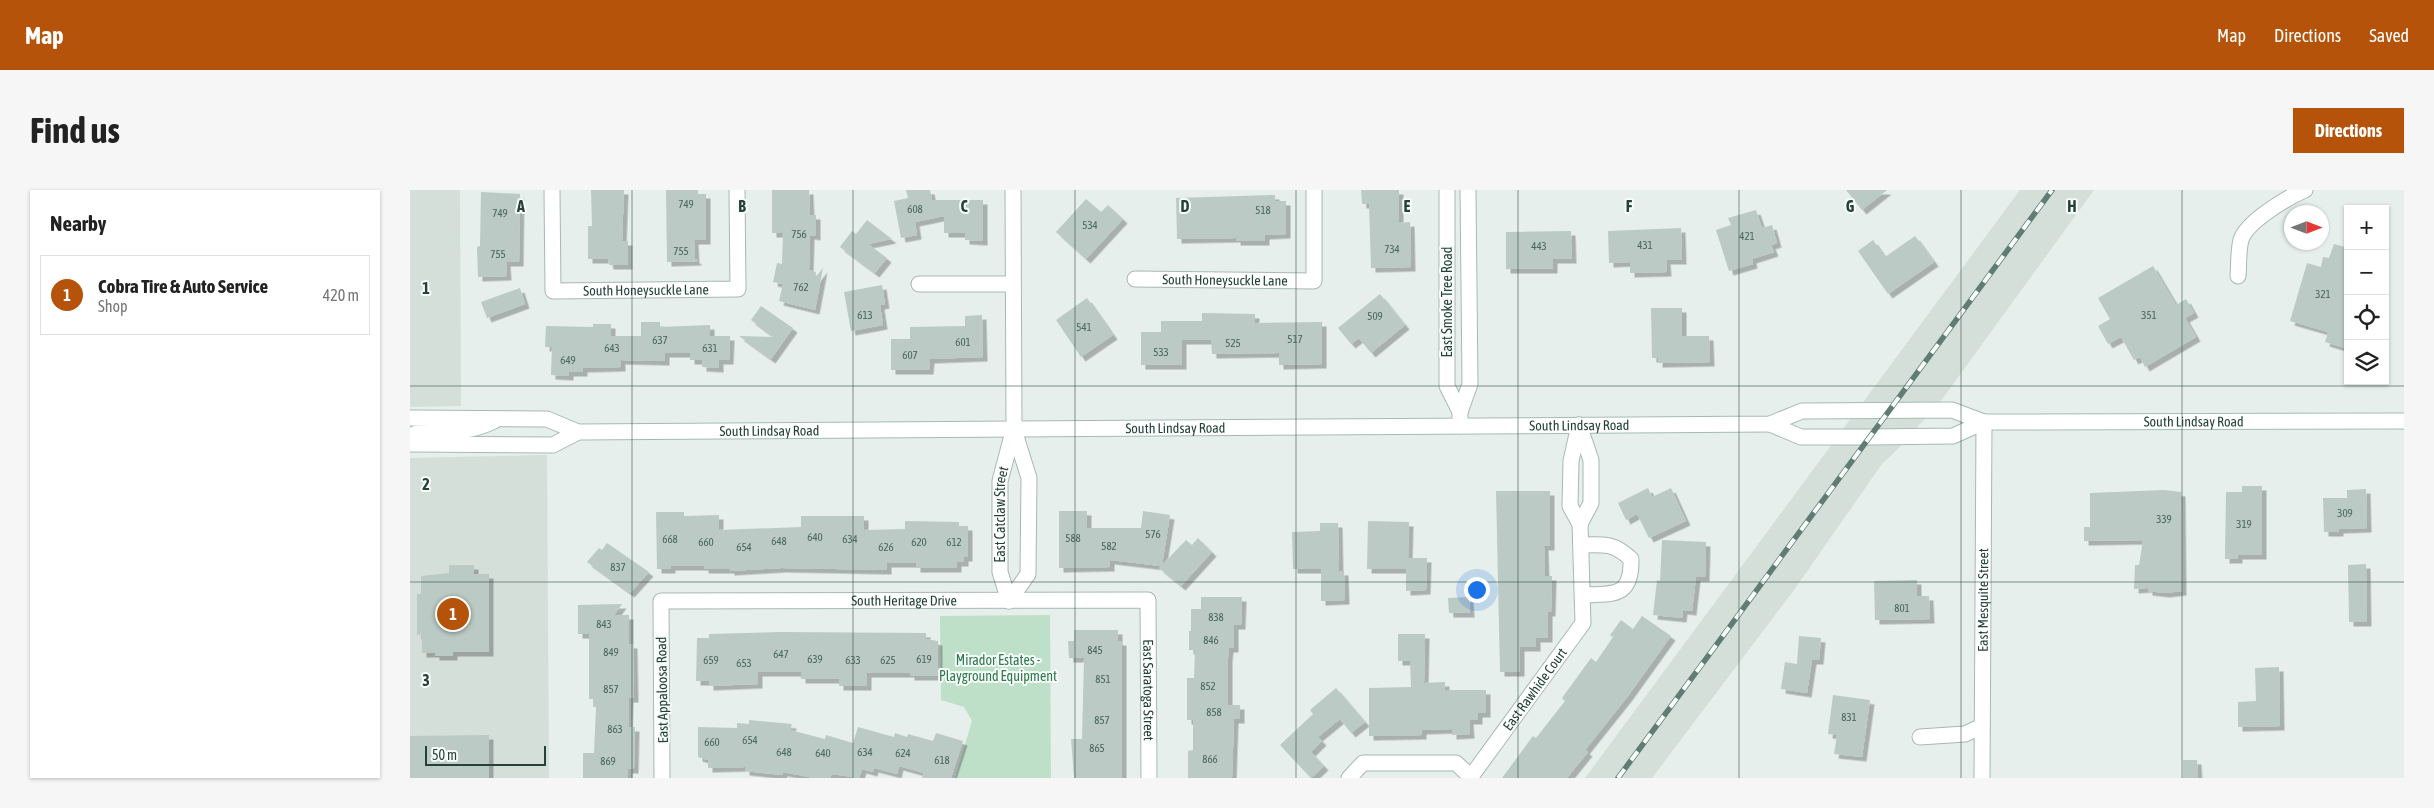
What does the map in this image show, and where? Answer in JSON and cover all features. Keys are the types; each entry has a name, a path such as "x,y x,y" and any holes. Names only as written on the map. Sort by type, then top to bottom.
{"street":[{"name":"South Honeysuckle Lane","path":"552,190 553,291 738,289 737,190"},
{"name":"East Catclaw Street","path":"1009,601 1000,572 1000,481 1014,428 1013,190"},
{"name":"South Honeysuckle Lane","path":"1135,279 1314,281 1314,190"},
{"name":"East Smoke Tree Road","path":"1447,190 1447,386 1460,419"},
{"name":"East Smoke Tree Road","path":"1460,419 1470,384 1468,190"},
{"path":"2238,276 2241,239 2266,214 2292,196 2305,190"},
{"path":"919,284 1013,284"},
{"name":"South Lindsay Road","path":"410,418 547,418 578,432 1014,428 1460,419 1579,425 1770,424 1802,411 1952,410 1984,422 2404,421"},
{"path":"410,436 417,433 478,429 497,419"},
{"name":"South Lindsay Road","path":"1770,424 1801,437 1870,437 1953,436 1984,422"},
{"name":"East Mesquite Street","path":"1982,778 1984,422"},
{"path":"1579,425 1591,460 1591,502 1580,524"},
{"name":"East Rawhide Court","path":"1349,778 1363,763 1456,763 1470,778 1583,623 1580,524 1570,506 1571,461 1579,425"},
{"name":"East Catclaw Street","path":"1009,601 1028,574 1029,478 1014,428"},
{"name":"South Lindsay Road","path":"410,444 553,445 578,432"},
{"path":"1582,545 1606,544 1620,548 1631,559 1632,576 1627,587 1614,594 1582,595"},
{"name":"South Heritage Drive","path":"661,601 1148,600"},
{"name":"East Saratoga Street","path":"1148,600 1149,778"},
{"name":"East Appaloosa Road","path":"661,601 662,778"},
{"path":"1920,737 1965,734 1982,726"}],"shaded area":[{"path":"410,190 460,190 461,406 410,407"},
{"path":"2020,190 2094,190 1943,398 1898,449 1882,464 1794,590 1652,778 1585,778"},
{"path":"547,455 549,778 410,778 410,458"}],"green space":[{"name":"Mirador Estates - Playground Equipment","path":"1050,615 1051,778 955,778 972,721 964,707 941,700 940,616"}],"building":[{"path":"591,190 624,190 622,241 628,241 628,265 609,265 608,259 588,259 588,226 592,226"},
{"path":"666,190 698,190 698,194 706,194 706,240 694,240 695,259 698,261 667,262"},
{"path":"772,190 809,190 810,215 816,215 816,236 810,235 809,270 816,272 815,278 823,268 815,310 779,301 783,284 773,282 777,263 782,264 783,233 772,233"},
{"path":"906,190 930,190 932,200 983,200 983,241 965,240 965,233 944,233 944,216 915,222 917,235 901,238 894,201 908,198"},
{"path":"1361,190 1399,190 1399,223 1410,222 1411,267 1371,268 1369,204 1362,204"},
{"path":"1846,190 1887,190 1862,210"},
{"path":"481,192 520,194 519,262 506,262 507,276 478,277 477,247 480,246"},
{"path":"1275,195 1275,201 1286,201 1286,234 1265,235 1265,241 1236,241 1236,238 1177,239 1176,198"},
{"path":"1086,199 1101,212 1108,205 1123,219 1086,259 1056,232"},
{"path":"1756,210 1762,228 1772,225 1777,243 1771,245 1774,252 1752,259 1753,264 1729,271 1716,230 1731,225 1728,218"},
{"path":"867,220 892,239 868,244 887,258 875,273 840,247 852,231 856,234"},
{"path":"1681,228 1682,260 1666,260 1667,272 1630,273 1630,262 1609,263 1608,231"},
{"path":"1571,231 1572,259 1553,259 1553,269 1506,269 1506,232"},
{"path":"1915,236 1934,262 1888,294 1858,251 1873,240 1885,257"},
{"path":"2334,244 2344,247 2344,348 2325,342 2328,332 2290,321 2307,263 2321,267 2323,257 2329,258"},
{"path":"2153,266 2176,305 2186,299 2194,313 2185,318 2196,337 2145,367 2140,357 2134,360 2121,337 2108,344 2098,326 2110,319 2098,298"},
{"path":"882,285 885,304 880,305 883,325 851,331 844,292"},
{"path":"520,288 525,304 487,318 481,302"},
{"path":"1380,294 1405,325 1371,353 1359,338 1351,344 1338,328"},
{"path":"1087,298 1113,335 1081,357 1056,320"},
{"path":"761,306 793,328 771,359 739,336 774,337 751,320"},
{"path":"1651,308 1682,308 1682,336 1709,336 1710,362 1658,363 1658,358 1652,358"},
{"path":"1202,313 1255,314 1255,323 1322,322 1322,364 1279,365 1279,353 1212,354 1211,340 1182,340 1182,365 1141,365 1141,332 1161,332 1161,321 1202,321"},
{"path":"982,315 983,357 930,359 929,370 891,370 891,339 910,339 910,327 965,326 965,316"},
{"path":"641,322 660,322 660,327 710,325 710,336 730,336 729,360 719,360 719,368 702,367 702,360 690,360 690,353 665,353 665,361 621,360 621,367 583,368 583,372 569,372 569,376 551,375 552,347 545,347 546,326 593,327 593,324 611,324 611,336 641,336"},
{"path":"2242,486 2262,486 2262,555 2238,555 2238,559 2225,559 2226,492 2242,492"},
{"path":"1648,488 1652,497 1671,488 1686,521 1649,538 1637,514 1626,520 1618,503"},
{"path":"2366,489 2367,528 2339,529 2339,532 2324,532 2323,498 2347,498 2347,490"},
{"path":"2164,490 2181,492 2182,591 2165,593 2148,591 2148,588 2134,589 2135,565 2139,565 2143,540 2084,541 2084,527 2090,527 2090,493"},
{"path":"1496,491 1550,491 1550,546 1544,546 1545,576 1552,576 1551,612 1548,612 1548,638 1536,638 1536,647 1520,647 1520,672 1500,672"},
{"path":"1059,511 1087,511 1087,528 1141,528 1143,511 1170,515 1162,565 1186,540 1192,545 1198,538 1212,552 1181,586 1159,568 1161,566 1110,560 1110,567 1059,568"},
{"path":"656,512 684,512 684,516 719,515 719,530 801,527 801,516 864,516 864,530 905,529 905,521 959,522 959,526 968,526 968,557 964,557 964,562 957,562 957,568 916,568 916,563 887,563 887,570 782,568 730,571 730,569 704,569 704,566 671,566 671,569 657,569"},
{"path":"1368,521 1409,522 1408,558 1427,558 1426,590 1406,591 1406,569 1367,569"},
{"path":"1320,523 1338,523 1339,571 1344,571 1345,600 1321,601 1321,569 1293,569 1292,532 1320,531"},
{"path":"1662,540 1706,542 1705,577 1696,577 1692,611 1683,610 1682,618 1653,615 1657,580 1660,581"},
{"path":"607,543 649,572 630,593 587,562 599,548 602,550"},
{"path":"2366,564 2367,622 2349,622 2348,565"},
{"path":"449,565 474,565 474,574 489,574 489,652 453,652 453,656 435,656 435,653 422,653 422,634 417,635 417,594 421,594 421,576 449,573"},
{"path":"1917,580 1917,596 1929,596 1930,619 1875,620 1874,581"},
{"path":"1201,597 1242,597 1241,625 1234,625 1234,648 1229,648 1228,658 1228,705 1240,705 1240,719 1234,719 1232,778 1188,778 1188,751 1193,750 1193,720 1187,720 1187,678 1194,678 1195,650 1189,650 1189,631 1191,631 1191,609 1201,609"},
{"path":"1469,597 1470,613 1449,613 1448,598"},
{"path":"622,604 614,615 629,615 629,644 633,644 634,698 629,698 628,727 635,727 634,769 628,769 628,778 583,778 583,753 594,753 596,707 593,707 593,699 589,699 589,634 578,634 578,605"},
{"path":"1642,616 1671,636 1628,696 1585,750 1588,752 1567,778 1502,778 1533,736 1536,738 1565,701 1562,698 1591,658 1596,662 1613,637 1610,635 1621,620 1633,629"},
{"path":"1074,630 1118,630 1118,641 1122,641 1122,778 1074,778 1071,739 1082,739 1084,658 1069,658 1068,641 1074,641"},
{"path":"780,632 926,633 926,639 938,641 938,676 910,676 910,673 867,673 867,686 839,686 839,679 801,679 801,672 758,672 758,684 709,686 709,681 696,681 697,638 709,638 709,634"},
{"path":"1398,634 1425,634 1424,683 1445,682 1445,690 1486,690 1486,713 1478,713 1478,720 1469,720 1470,734 1452,735 1452,729 1422,730 1422,735 1369,736 1369,688 1411,687 1410,661 1398,661"},
{"path":"1799,636 1821,638 1819,660 1812,660 1807,693 1781,689 1785,662 1797,664"},
{"path":"2279,667 2280,726 2238,727 2238,702 2256,701 2255,668"},
{"path":"1336,688 1365,722 1351,733 1340,719 1318,737 1322,741 1311,752 1324,766 1311,778 1280,745 1313,714 1310,710"},
{"path":"1833,695 1870,700 1862,757 1834,754 1837,735 1828,734"},
{"path":"749,720 792,724 790,730 825,739 826,735 853,743 858,727 894,737 895,733 907,737 908,734 933,741 936,733 963,741 951,778 922,778 924,773 899,766 897,774 874,768 873,772 862,769 859,778 832,774 830,778 814,778 783,772 782,775 745,771 745,767 708,768 708,760 698,757 698,727 737,728 737,723 749,724"},
{"path":"489,735 489,778 410,778 410,736"},
{"path":"2183,760 2197,760 2198,778 2183,778"}],"railway":[{"path":"1618,778 2052,190"}],"place":[{"name":"Cobra Tire & Auto Service","path":"453,614"}]}
